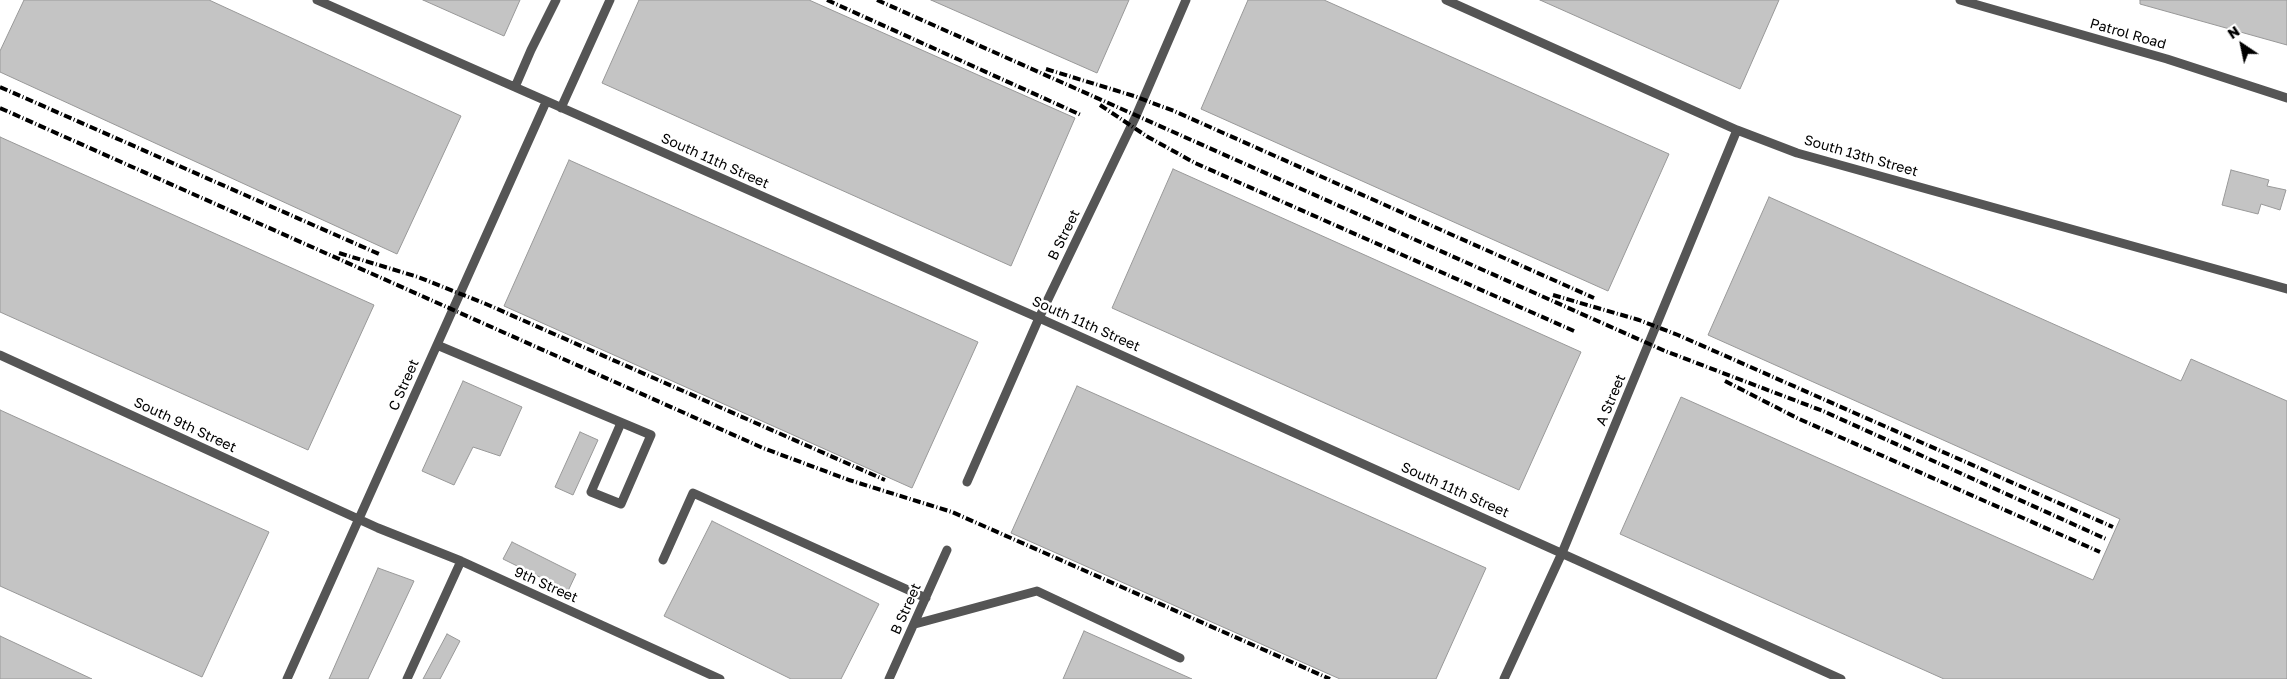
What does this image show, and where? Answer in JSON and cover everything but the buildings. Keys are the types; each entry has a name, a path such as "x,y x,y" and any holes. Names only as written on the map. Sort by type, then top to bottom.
{"lane":[{"name":"South 11th Street","path":"317,0 1039,318 1841,679"},
{"path":"515,88 531,50 556,0"},
{"path":"561,108 610,0"},
{"name":"B Street","path":"967,482 1039,318 1136,116 1186,0"},
{"name":"South 13th Street","path":"1446,0 1737,130 1797,153 2286,287"},
{"name":"Patrol Road","path":"1960,0 2167,59 2287,98"},
{"name":"C Street","path":"287,679 546,102"},
{"name":"A Street","path":"1504,679 1562,553 1737,130"},
{"path":"437,345 650,435 621,504 591,492 621,423"},
{"name":"South 9th Street","path":"0,355 360,519"},
{"path":"662,560 693,493 926,598"},
{"name":"9th Street","path":"360,519 461,561 720,679"},
{"name":"B Street","path":"889,679 947,550"},
{"path":"407,679 461,561"},
{"path":"915,624 1037,591 1180,658"}],"railway":[{"path":"827,0 1081,115"},
{"path":"877,0 1665,351 1823,411 2106,539"},
{"path":"1046,69 1134,96 1174,111 1594,298"},
{"path":"0,87 379,254"},
{"path":"1100,105 1148,137 1195,163 1574,331"},
{"path":"0,108 763,448 849,480 952,512 1330,679"},
{"path":"339,253 418,277 486,304 885,480"},
{"path":"1553,295 1639,320 1678,335 2113,527"},
{"path":"1725,381 1797,418 2100,552"}]}
